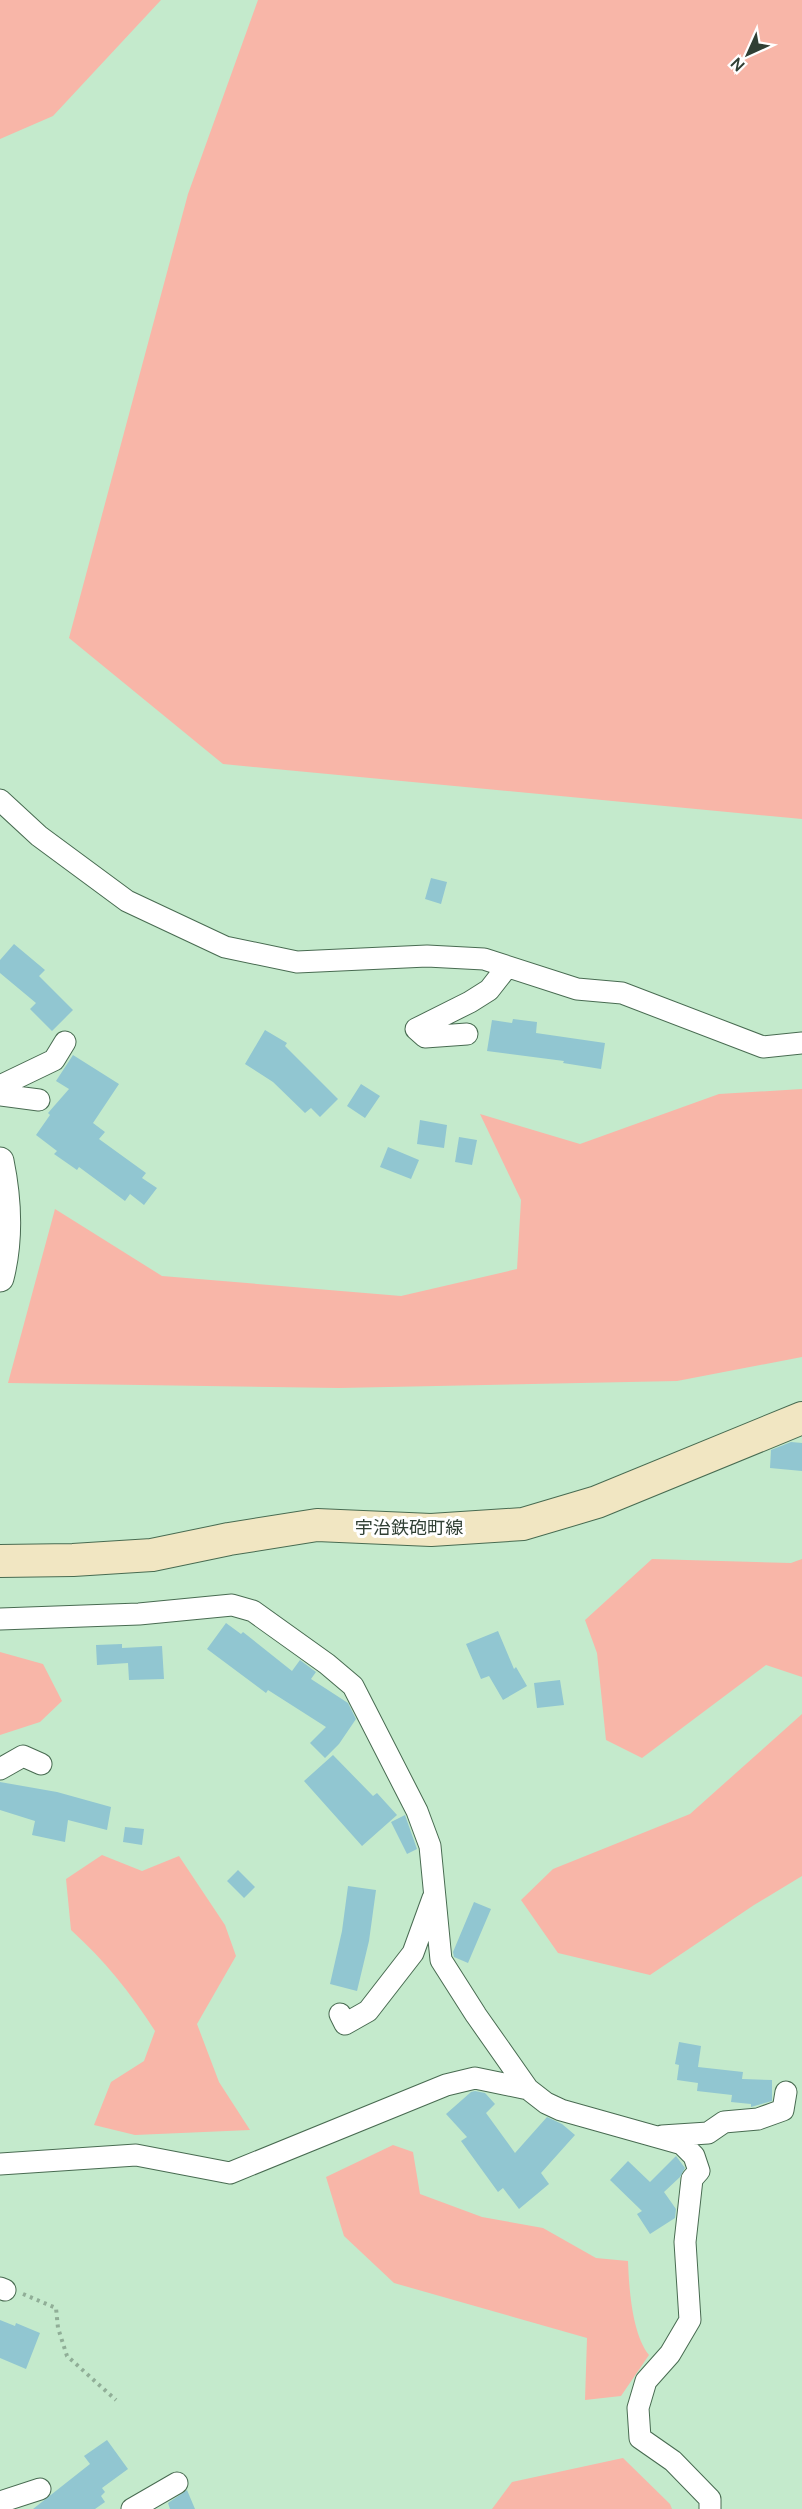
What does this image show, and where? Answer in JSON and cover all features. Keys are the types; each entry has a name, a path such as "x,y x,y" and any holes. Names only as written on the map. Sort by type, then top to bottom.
{"main road":[{"name":"宇治鉄砲町線","path":"0,1561 73,1560 152,1555 229,1539 317,1526 431,1530 523,1524 597,1502 802,1418"}],"street":[{"path":"0,800 39,836 127,901 225,946 297,962 427,956 484,959 577,989 622,993 763,1047 802,1043"},
{"path":"467,1034 425,1037 416,1029 489,990 507,967"},
{"path":"0,1086 54,1060 65,1042"},
{"path":"0,1095 39,1100"},
{"path":"0,1161 7,1216 6,1253 0,1278"},
{"path":"0,1619 187,1611 232,1605 253,1611 327,1664 353,1686 417,1812 430,1846 441,1960 528,2089 546,2103 561,2110 659,2136 682,2144 694,2156 699,2171 692,2179 685,2242 690,2320 670,2354 646,2381 638,2408 640,2438 673,2461 710,2499 710,2509"},
{"path":"0,1769 22,1756 41,1764"},
{"path":"340,2014 345,2025 368,2011 389,1987 413,1953 435,1891"},
{"path":"0,2164 136,2155 230,2172 447,2085 475,2078 528,2089"},
{"path":"659,2136 708,2133 723,2122 766,2116 783,2110 786,2092"},
{"path":"132,2509 177,2483"},
{"path":"0,2502 40,2489"}],"path":[{"path":"2,2289 29,2296 56,2308 58,2328 67,2356 116,2400"}],"shaded area":[{"path":"0,0 161,0 53,116 0,139"},
{"path":"258,0 802,0 802,819 223,764 69,638 188,194"},
{"path":"802,1089 802,1357 677,1381 339,1388 8,1383 55,1209 162,1276 401,1296 517,1269 521,1200 480,1114 580,1144 719,1094"},
{"path":"652,1559 791,1563 802,1559 802,1677 766,1665 642,1758 606,1740 597,1653 585,1620"},
{"path":"0,1652 43,1664 62,1701 40,1722 0,1735"},
{"path":"802,1714 802,1876 754,1905 650,1975 558,1953 521,1900 553,1869 690,1814"},
{"path":"102,1855 142,1871 179,1856 225,1925 236,1956 197,2024 219,2082 250,2130 135,2135 94,2125 111,2082 144,2061 155,2031 116,1978 71,1930 66,1879"},
{"path":"393,2145 413,2152 420,2194 482,2217 543,2228 596,2258 628,2261 635,2323 643,2346 649,2355 621,2396 585,2400 587,2338 394,2283 344,2236 326,2177"},
{"path":"623,2458 670,2504 672,2509 492,2509 512,2482"}],"building":[{"path":"431,878 447,882 441,904 425,899"},
{"path":"14,944 45,970 39,976 73,1010 52,1031 30,1009 36,1003 0,973 0,960"},
{"path":"513,1019 537,1022 536,1033 605,1043 601,1069 563,1063 564,1061 487,1051 492,1020 512,1023"},
{"path":"265,1030 287,1043 285,1046 338,1099 320,1117 311,1108 305,1113 273,1082 245,1064"},
{"path":"73,1055 119,1084 93,1123 105,1132 99,1139 146,1173 142,1178 157,1188 144,1205 130,1194 125,1201 79,1167 77,1170 54,1154 57,1151 36,1135 50,1115 48,1113 69,1089 56,1081"},
{"path":"361,1084 380,1096 365,1118 347,1106"},
{"path":"420,1120 447,1125 444,1148 417,1144"},
{"path":"459,1137 477,1140 472,1165 455,1162"},
{"path":"388,1147 419,1160 411,1179 380,1167"},
{"path":"791,1442 802,1443 802,1471 770,1468 771,1450"},
{"path":"226,1623 241,1634 243,1632 292,1671 300,1660 316,1672 311,1679 348,1703 356,1719 339,1744 325,1758 310,1743 326,1727 268,1690 266,1693 207,1649"},
{"path":"498,1631 514,1669 516,1667 527,1686 503,1700 489,1676 481,1679 466,1644"},
{"path":"122,1644 122,1648 162,1646 164,1679 129,1680 128,1663 97,1665 96,1645"},
{"path":"560,1680 564,1705 537,1708 534,1683"},
{"path":"333,1755 373,1796 377,1793 397,1815 362,1846 304,1781"},
{"path":"0,1782 57,1792 111,1807 107,1830 68,1820 65,1842 32,1835 35,1821 0,1810"},
{"path":"405,1815 417,1849 407,1854 391,1822"},
{"path":"125,1827 144,1829 142,1845 123,1842"},
{"path":"238,1870 255,1887 244,1898 227,1881"},
{"path":"348,1886 376,1890 369,1941 357,1991 330,1984 342,1931"},
{"path":"474,1902 491,1909 468,1963 454,1957 453,1952"},
{"path":"679,2042 701,2046 698,2067 743,2072 742,2079 772,2080 772,2101 751,2107 751,2104 731,2102 732,2095 697,2091 698,2083 677,2080 679,2065 675,2064"},
{"path":"475,2091 485,2093 495,2104 486,2113 515,2153 547,2117 562,2124 575,2135 541,2173 549,2184 519,2209 503,2188 498,2192 461,2141 467,2137 446,2114"},
{"path":"676,2156 685,2168 680,2177 664,2192 676,2209 675,2218 650,2234 637,2214 642,2211 610,2180 628,2161 650,2182"},
{"path":"0,2320 15,2326 16,2323 40,2333 26,2369 0,2358"},
{"path":"107,2440 128,2469 102,2488 105,2492 101,2496 105,2502 95,2509 33,2509 90,2464 84,2456"},
{"path":"187,2490 195,2509 170,2509 168,2503"}]}
